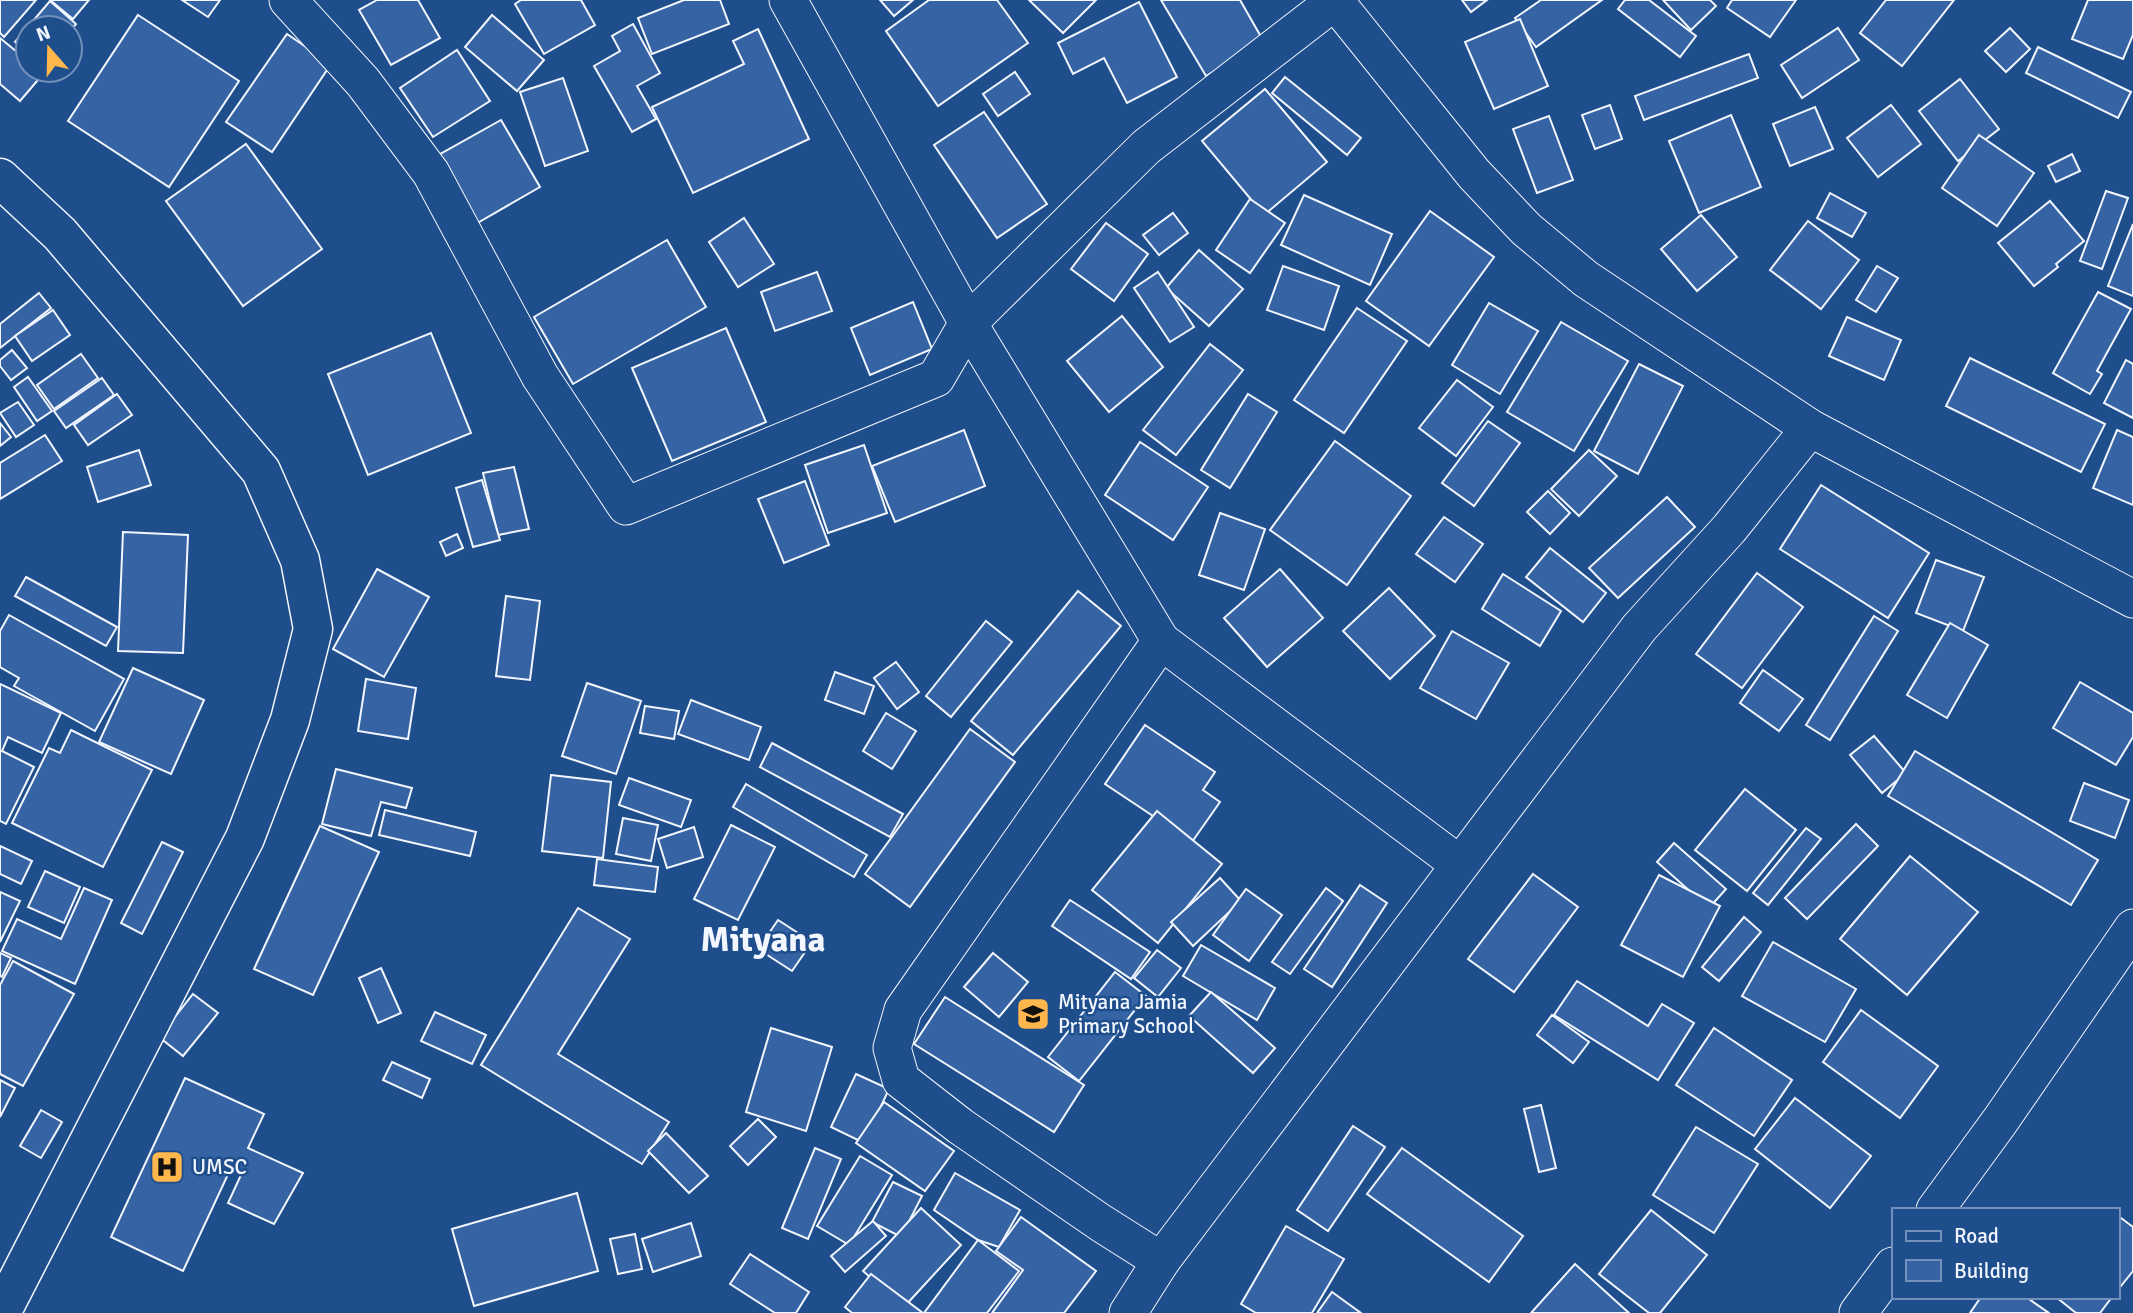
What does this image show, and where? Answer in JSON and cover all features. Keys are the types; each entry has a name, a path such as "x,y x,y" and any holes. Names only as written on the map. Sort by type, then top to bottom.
{"main road":[{"path":"0,178 60,234 261,471 300,560 313,629 290,720 245,838 1,1313"}],"street":[{"path":"288,0 363,82 431,173 540,376 626,506 936,378 968,323 1146,148 1334,1 1474,174 1526,229 1586,279 1810,428 2133,599"},
{"path":"788,0 968,323 1161,641 1459,864"},
{"path":"1128,1313 1161,1261 1639,628 1729,529 1810,428"},
{"path":"1161,641 903,1010 892,1048 901,1080 960,1126 1161,1261"},
{"path":"1936,1208 2133,928"},
{"path":"1858,1313 1892,1267"}],"building":[{"path":"0,0 36,0 24,14 14,14 14,25 4,37 0,33"},
{"path":"50,0 89,0 77,14 67,14"},
{"path":"182,0 220,0 208,17"},
{"path":"377,0 418,0 440,38 391,65 359,10"},
{"path":"521,0 581,0 595,25 544,54 515,4"},
{"path":"684,0 720,0 729,24 652,54 638,18"},
{"path":"880,0 913,0 894,16"},
{"path":"929,0 997,0 1028,43 938,106 886,31"},
{"path":"1029,0 1096,0 1063,33"},
{"path":"1161,0 1240,0 1264,42 1206,76"},
{"path":"1462,0 1487,0 1471,12"},
{"path":"1541,0 1602,0 1536,47 1515,18"},
{"path":"1625,0 1649,0 1696,36 1680,57 1618,9"},
{"path":"1663,0 1710,0 1716,6 1691,30"},
{"path":"1732,0 1796,0 1770,37 1727,8"},
{"path":"1886,0 1954,0 1902,66 1860,33"},
{"path":"2088,0 2133,0 2133,35 2123,59 2072,39"},
{"path":"50,1 65,14 39,14"},
{"path":"1139,2 1177,77 1127,103 1104,58 1073,74 1058,43"},
{"path":"138,15 239,81 169,187 68,121"},
{"path":"492,15 544,60 517,91 465,47"},
{"path":"1520,19 1548,86 1494,109 1465,42"},
{"path":"633,24 660,73 637,86 656,119 632,132 594,66 620,51 612,36"},
{"path":"1838,28 1859,60 1802,98 1781,65"},
{"path":"2010,28 2030,49 2006,72 1985,51"},
{"path":"758,29 809,139 693,193 652,107 744,64 733,41"},
{"path":"287,34 331,64 272,152 226,122"},
{"path":"0,38 14,50 14,84 34,84 20,101 0,84"},
{"path":"2038,47 2131,92 2118,118 2026,73"},
{"path":"457,50 490,101 433,137 400,88"},
{"path":"1749,54 1758,78 1644,120 1635,96"},
{"path":"1015,72 1030,94 998,116 983,94"},
{"path":"1285,77 1361,138 1347,155 1272,93"},
{"path":"563,78 588,151 545,166 520,92"},
{"path":"1960,79 1999,129 1958,161 1919,111"},
{"path":"1265,89 1327,162 1264,215 1202,141"},
{"path":"1610,105 1622,139 1595,149 1582,115"},
{"path":"1891,105 1921,144 1878,177 1847,138"},
{"path":"1815,107 1833,149 1790,166 1773,124"},
{"path":"984,112 1047,204 997,238 934,145"},
{"path":"1731,115 1761,187 1699,213 1669,141"},
{"path":"1549,116 1573,180 1537,193 1513,129"},
{"path":"501,120 540,187 474,225 435,157"},
{"path":"1979,135 2034,173 1997,226 1942,188"},
{"path":"246,144 322,249 243,306 166,201"},
{"path":"2072,154 2080,171 2056,182 2048,166"},
{"path":"2106,191 2128,198 2102,269 2080,261"},
{"path":"1830,193 1866,213 1852,237 1817,218"},
{"path":"1304,195 1392,234 1370,285 1281,245"},
{"path":"1250,199 1285,223 1250,273 1216,250"},
{"path":"2050,201 2084,241 2034,286 1998,243"},
{"path":"1430,211 1494,257 1429,346 1366,301"},
{"path":"1173,213 1188,233 1159,255 1143,235"},
{"path":"1701,215 1737,257 1697,291 1661,249"},
{"path":"744,218 774,264 738,287 709,242"},
{"path":"1808,221 1859,260 1821,309 1770,270"},
{"path":"1106,223 1148,254 1114,301 1071,269"},
{"path":"2133,224 2133,296 2108,286"},
{"path":"667,240 706,307 573,384 534,317"},
{"path":"1199,250 1243,289 1209,326 1166,288"},
{"path":"1283,266 1339,286 1324,330 1267,310"},
{"path":"1877,266 1898,278 1876,312 1856,300"},
{"path":"817,272 832,311 775,331 761,292"},
{"path":"1158,272 1194,327 1170,342 1134,288"},
{"path":"2098,292 2131,309 2097,371 2102,374 2090,394 2053,373"},
{"path":"39,293 51,308 0,348 0,324"},
{"path":"913,302 932,349 870,375 851,328"},
{"path":"1489,303 1538,331 1500,394 1452,365"},
{"path":"1357,308 1407,341 1344,433 1294,400"},
{"path":"53,310 70,335 32,361 15,336"},
{"path":"1122,316 1163,367 1109,412 1067,361"},
{"path":"1847,317 1901,340 1884,380 1829,356"},
{"path":"1561,322 1628,361 1574,451 1507,412"},
{"path":"726,328 766,422 672,461 632,368"},
{"path":"431,333 471,433 368,475 328,374"},
{"path":"1210,344 1243,370 1176,455 1143,430"},
{"path":"12,350 27,368 11,380 0,366 0,360"},
{"path":"81,354 98,378 54,409 37,385"},
{"path":"1970,358 2105,424 2081,472 1946,406"},
{"path":"2126,360 2133,364 2133,418 2104,403"},
{"path":"1639,364 1683,386 1638,474 1594,451"},
{"path":"28,377 52,411 37,421 14,387"},
{"path":"102,378 114,395 66,428 54,411"},
{"path":"1457,380 1493,407 1456,456 1419,428"},
{"path":"117,394 132,415 88,445 74,425"},
{"path":"1248,394 1277,412 1230,488 1201,470"},
{"path":"18,402 34,425 16,437 0,413"},
{"path":"1488,421 1520,443 1474,506 1442,483"},
{"path":"0,423 11,437 0,446"},
{"path":"964,430 985,486 895,522 872,466"},
{"path":"2117,430 2133,437 2133,505 2093,488"},
{"path":"45,435 62,461 0,499 0,463"},
{"path":"1335,441 1411,496 1347,585 1270,530"},
{"path":"1140,442 1208,487 1173,540 1105,495"},
{"path":"864,445 887,513 828,533 805,465"},
{"path":"139,450 151,485 98,502 87,467"},
{"path":"1589,450 1617,476 1579,516 1551,489"},
{"path":"514,467 529,529 498,535 483,473"},
{"path":"482,480 500,540 473,547 456,488"},
{"path":"805,481 829,545 784,563 758,499"},
{"path":"1821,485 1929,553 1888,618 1780,549"},
{"path":"1548,491 1570,513 1550,534 1527,512"},
{"path":"1667,497 1695,527 1618,598 1589,568"},
{"path":"1220,513 1265,529 1244,590 1199,575"},
{"path":"1444,517 1483,544 1455,582 1416,554"},
{"path":"123,532 188,535 183,653 118,651"},
{"path":"457,534 463,548 446,556 440,542"},
{"path":"1550,548 1606,593 1583,622 1526,577"},
{"path":"1936,560 1984,577 1963,631 1916,613"},
{"path":"377,569 429,597 384,677 333,649"},
{"path":"1280,569 1323,618 1267,667 1224,618"},
{"path":"1757,573 1803,607 1742,688 1696,654"},
{"path":"1503,574 1561,611 1540,646 1482,609"},
{"path":"26,577 117,627 106,646 15,596"},
{"path":"1389,588 1435,636 1390,679 1343,631"},
{"path":"1078,591 1121,626 1013,755 971,721"},
{"path":"506,596 540,601 530,680 496,676"},
{"path":"9,615 124,679 95,731 14,686 19,678 0,667 0,631"},
{"path":"1874,616 1898,631 1830,740 1806,725"},
{"path":"986,621 1012,642 951,717 926,696"},
{"path":"1950,623 1988,645 1947,718 1907,695"},
{"path":"1452,631 1509,663 1476,719 1420,688"},
{"path":"896,662 919,692 897,709 874,678"},
{"path":"133,668 204,700 171,774 99,742"},
{"path":"1763,670 1803,699 1779,731 1740,703"},
{"path":"835,672 874,686 864,714 825,700"},
{"path":"366,679 416,688 408,739 358,731"},
{"path":"2080,682 2133,713 2133,737 2116,765 2053,728"},
{"path":"587,683 641,701 616,774 562,756"},
{"path":"0,684 61,713 42,753 8,737 2,751 34,767 6,824 0,821"},
{"path":"691,700 761,727 749,760 678,734"},
{"path":"645,706 679,711 674,739 640,733"},
{"path":"886,713 916,731 892,769 863,751"},
{"path":"1145,725 1215,772 1203,790 1220,802 1192,842 1105,784"},
{"path":"970,729 1015,762 910,907 865,874"},
{"path":"71,730 152,770 103,867 12,823 49,748 60,753"},
{"path":"1874,736 1906,773 1882,793 1850,755"},
{"path":"772,743 903,814 890,837 760,767"},
{"path":"1915,751 2098,860 2071,905 1888,796"},
{"path":"336,769 412,788 406,808 381,802 371,836 322,824"},
{"path":"551,775 611,782 603,858 542,851"},
{"path":"629,778 691,800 681,827 619,805"},
{"path":"2084,783 2129,800 2115,838 2070,821"},
{"path":"746,784 867,855 854,877 733,807"},
{"path":"1745,789 1796,830 1747,891 1695,850"},
{"path":"385,810 476,832 470,856 379,835"},
{"path":"1157,811 1222,864 1158,943 1092,890"},
{"path":"623,818 658,825 651,861 616,854"},
{"path":"1856,824 1878,846 1807,919 1785,898"},
{"path":"731,825 775,847 738,920 694,899"},
{"path":"320,826 379,852 313,995 254,969"},
{"path":"694,827 703,857 667,868 658,839"},
{"path":"1806,828 1821,839 1768,905 1753,893"},
{"path":"162,842 183,852 142,934 121,923"},
{"path":"1674,843 1726,889 1709,908 1657,862"},
{"path":"0,846 32,861 21,884 0,874"},
{"path":"1910,856 1978,912 1907,995 1840,939"},
{"path":"597,859 658,867 655,892 594,885"},
{"path":"45,871 80,887 64,923 28,907"},
{"path":"1533,874 1578,907 1514,992 1468,959"},
{"path":"1659,875 1720,906 1683,977 1621,945"},
{"path":"1220,878 1241,901 1193,946 1171,922"},
{"path":"1360,885 1387,903 1332,987 1304,969"},
{"path":"84,888 112,900 75,984 2,951 17,919 61,939"},
{"path":"1326,888 1343,901 1290,974 1272,962"},
{"path":"1246,889 1282,915 1249,961 1213,935"},
{"path":"0,892 20,901 0,942"},
{"path":"1070,900 1150,952 1131,979 1052,926"},
{"path":"578,908 630,939 558,1054 669,1122 642,1164 481,1065"},
{"path":"1744,917 1761,932 1719,981 1702,967"},
{"path":"778,920 812,942 792,971 758,949"},
{"path":"1773,942 1856,989 1825,1042 1742,996"},
{"path":"1201,945 1275,988 1257,1020 1183,976"},
{"path":"1157,950 1181,968 1158,997 1134,978"},
{"path":"0,953 11,958 2,977 0,976"},
{"path":"993,953 1028,982 999,1017 964,987"},
{"path":"13,961 74,994 23,1086 0,1074 0,985"},
{"path":"381,968 401,1013 378,1023 359,978"},
{"path":"1115,972 1146,996 1079,1081 1048,1057"},
{"path":"1577,981 1648,1026 1662,1004 1694,1023 1658,1080 1554,1015"},
{"path":"1211,992 1275,1048 1253,1073 1189,1016"},
{"path":"193,994 218,1013 183,1056 159,1037"},
{"path":"945,997 1084,1085 1054,1132 914,1044"},
{"path":"1861,1010 1938,1066 1900,1118 1823,1062"},
{"path":"435,1012 486,1035 472,1064 421,1041"},
{"path":"1552,1015 1589,1042 1573,1063 1537,1035"},
{"path":"771,1028 832,1047 806,1131 746,1112"},
{"path":"1714,1028 1792,1080 1754,1136 1676,1085"},
{"path":"392,1062 430,1079 422,1098 383,1080"},
{"path":"856,1074 889,1089 864,1143 831,1127"},
{"path":"185,1078 264,1114 248,1148 303,1173 274,1224 228,1203 241,1175 230,1170 183,1271 111,1237"},
{"path":"0,1080 15,1088 0,1117"},
{"path":"1795,1098 1871,1156 1830,1208 1755,1149"},
{"path":"884,1102 954,1151 925,1191 856,1143"},
{"path":"1541,1105 1556,1168 1539,1172 1524,1109"},
{"path":"41,1110 62,1122 41,1158 20,1146"},
{"path":"758,1119 776,1137 748,1165 730,1146"},
{"path":"1353,1126 1385,1147 1328,1231 1297,1210"},
{"path":"1696,1127 1758,1164 1714,1233 1653,1195"},
{"path":"666,1133 708,1176 689,1193 648,1151"},
{"path":"815,1148 841,1159 808,1239 782,1228"},
{"path":"1402,1148 1523,1236 1489,1282 1367,1194"},
{"path":"860,1156 892,1175 849,1245 817,1226"},
{"path":"955,1173 1020,1210 999,1247 978,1240 934,1210"},
{"path":"893,1182 922,1196 901,1237 872,1222"},
{"path":"577,1193 598,1271 474,1306 452,1229"},
{"path":"921,1208 961,1245 904,1307 863,1271"},
{"path":"1651,1210 1707,1255 1660,1313 1649,1313 1599,1274"},
{"path":"2119,1216 2133,1227 2133,1271 2119,1288"},
{"path":"1021,1217 1096,1271 1064,1313 992,1313 1023,1270 996,1251"},
{"path":"873,1221 886,1236 845,1272 831,1256"},
{"path":"691,1223 701,1256 653,1272 642,1239"},
{"path":"1286,1226 1344,1259 1312,1313 1256,1313 1241,1304"},
{"path":"635,1234 642,1269 618,1274 610,1239"},
{"path":"978,1240 1019,1271 987,1313 924,1313"},
{"path":"750,1254 809,1292 796,1313 775,1313 730,1284"},
{"path":"1575,1264 1629,1313 1531,1313"},
{"path":"871,1274 923,1313 852,1313 845,1307"},
{"path":"1332,1292 1361,1313 1317,1313"},
{"path":"1980,1299 2029,1299 2049,1313 1970,1313"},
{"path":"2058,1299 2110,1299 2100,1313 2076,1313"}],"place":[{"name":"Mityana Jamia Primary School","path":"1033,1014"},
{"name":"UMSC","path":"167,1167"}],"district":[{"name":"Mityana","path":"763,939"}]}
